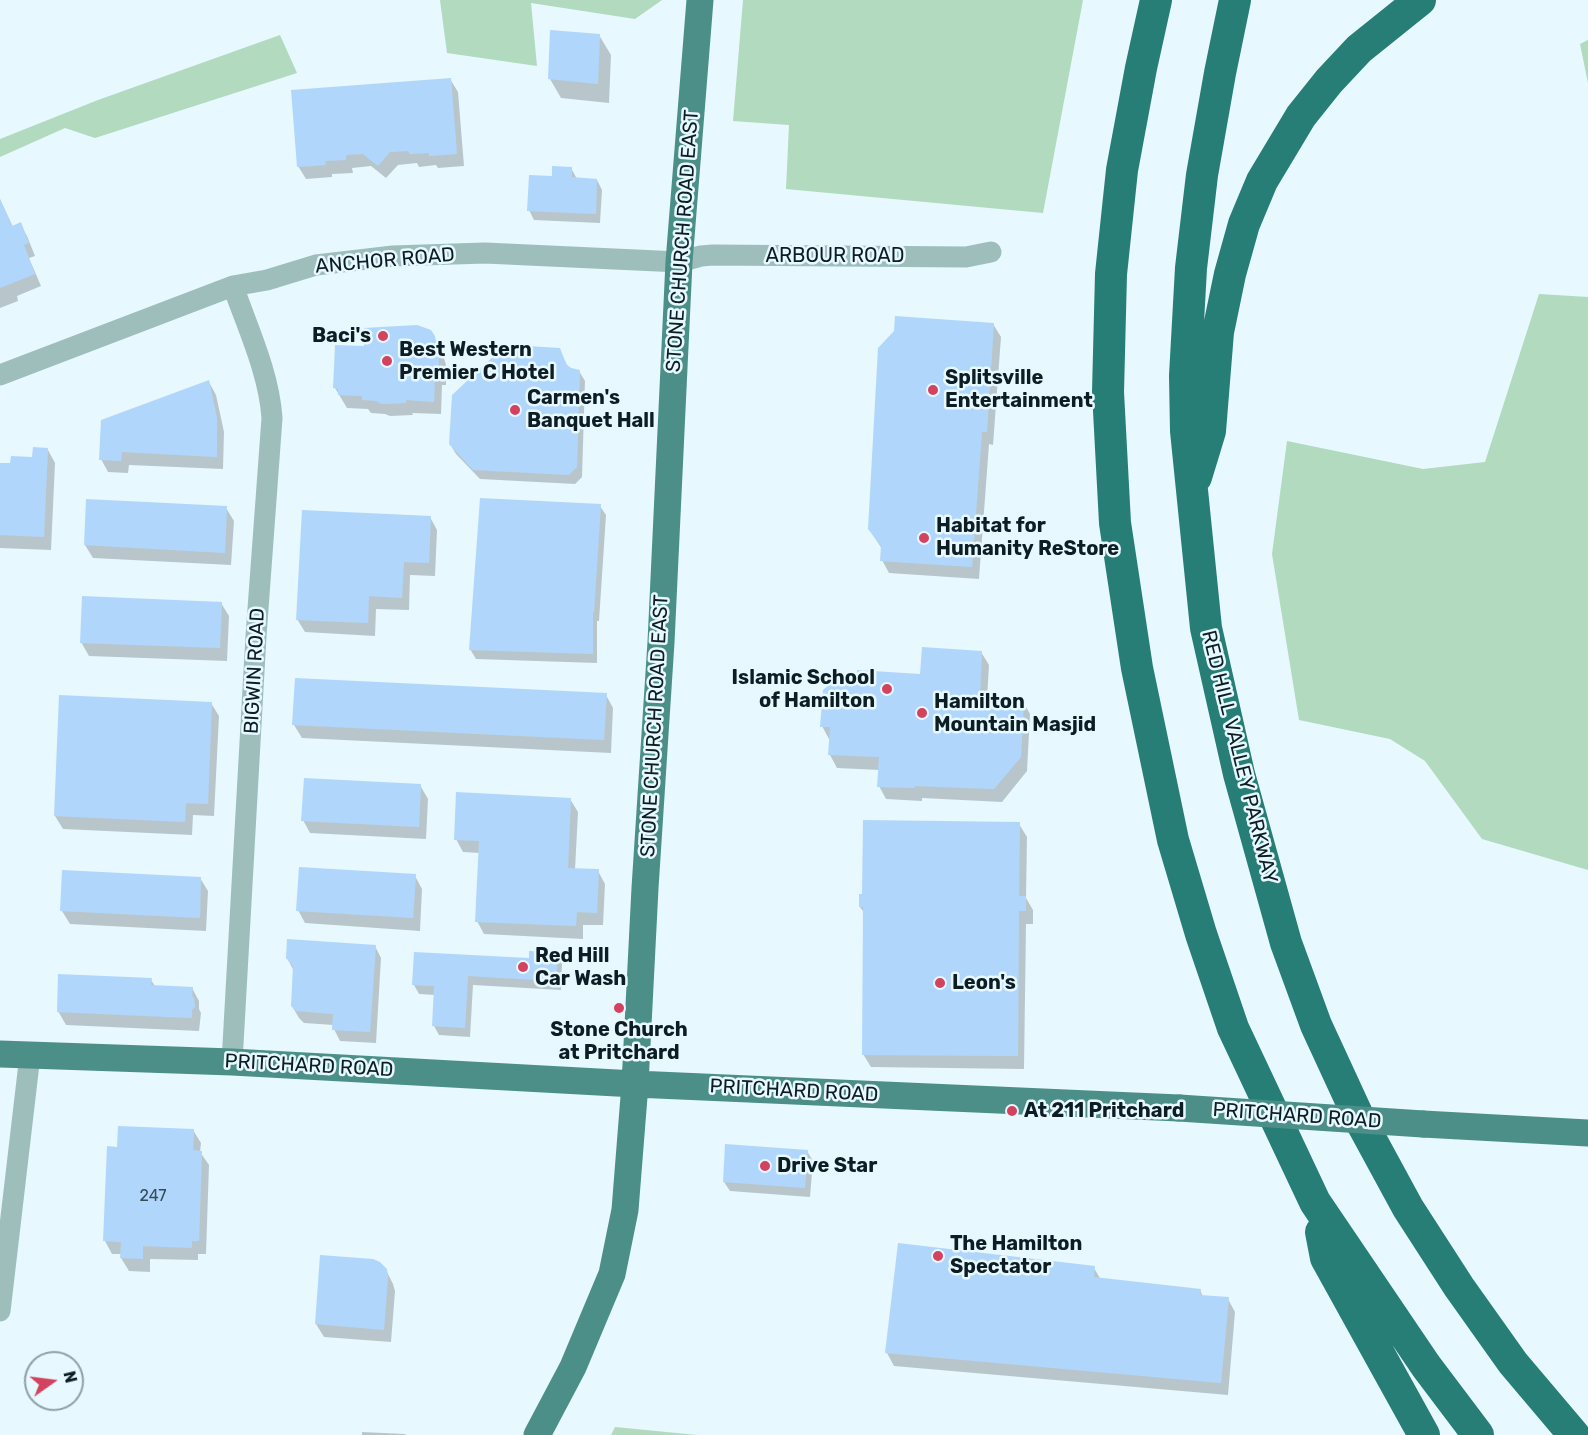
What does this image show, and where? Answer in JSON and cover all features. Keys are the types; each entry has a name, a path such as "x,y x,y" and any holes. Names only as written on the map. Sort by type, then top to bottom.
{"highway":[{"path":"1156,0 1122,170 1112,274 1108,392 1115,523 1137,668 1173,840 1201,934 1233,1028 1315,1202 1419,1356 1478,1435"},
{"name":"RED HILL VALLEY PARKWAY","path":"1235,0 1202,175 1191,268 1185,376 1186,431 1206,628 1239,774 1286,943 1316,1024 1358,1116 1408,1209 1459,1287 1513,1363 1574,1435"},
{"path":"1192,493 1210,431 1218,332 1230,274 1244,225 1262,181 1301,116 1329,81 1359,49 1420,0"},
{"path":"1315,1202 1326,1258 1424,1435"}],"main road":[{"name":"STONE CHURCH ROAD EAST","path":"537,1435 573,1367 612,1274 625,1210 635,1084 661,642 680,262 700,0"},
{"name":"PRITCHARD ROAD","path":"0,1054 232,1062 635,1084 1179,1108 1588,1133"}],"street":[{"name":"ARBOUR ROAD","path":"680,262 713,255 966,256 991,252"},
{"name":"ANCHOR ROAD","path":"0,375 233,286 267,280 316,265 393,256 485,253 680,262"},
{"name":"BIGWIN ROAD","path":"232,1062 256,636 272,418 266,382 233,286"},
{"path":"0,1311 30,1055"}],"green space":[{"path":"440,0 662,0 635,19 531,3 537,66 447,53"},
{"path":"743,0 1083,0 1043,213 786,189 789,125 733,121"},
{"path":"280,35 297,73 95,138 65,128 0,157 0,139 98,100"},
{"path":"1588,40 1588,83 1580,44"},
{"path":"1539,294 1588,297 1588,870 1482,839 1425,761 1390,739 1299,720 1272,554 1287,441 1423,469 1485,462"},
{"path":"615,1427 697,1435 611,1435"}],"building":[{"path":"550,30 600,34 598,84 548,79"},
{"path":"451,78 457,154 429,156 429,153 390,152 378,166 363,154 346,155 346,160 325,161 326,165 297,167 291,90"},
{"path":"552,166 572,167 572,177 597,179 596,214 527,211 529,175 552,176"},
{"path":"0,199 12,226 21,222 29,243 24,245 35,274 0,288"},
{"name":"Splitsville Entertainment","path":"895,316 994,323 987,432 982,432 972,567 880,561 881,546 868,529 878,348 894,331"},
{"name":"Best Western Premier C Hotel","path":"417,325 431,330 435,336 437,350 439,350 439,372 435,372 434,402 406,400 406,403 381,404 377,401 362,400 362,396 338,395 338,389 333,388 335,345 364,346 364,341 366,341 364,328"},
{"name":"Carmen's Banquet Hall","path":"511,345 560,348 566,364 580,370 577,467 569,475 473,470 449,444 452,395 499,351 502,353"},
{"path":"209,380 217,418 217,457 122,452 121,461 99,460 101,420"},
{"path":"33,447 48,448 44,537 0,535 0,463 10,463 11,456 32,457"},
{"path":"480,498 601,504 593,612 593,654 469,650"},
{"path":"86,499 227,506 225,553 84,545"},
{"path":"302,510 431,516 429,563 404,562 402,598 369,596 368,623 296,620"},
{"path":"82,596 222,602 220,648 80,643"},
{"name":"Hamilton Mountain Masjid","path":"922,647 982,651 980,697 1024,700 1021,757 994,789 877,787 879,757 828,755 830,727 820,727 823,690 840,675 857,676 857,670 920,674"},
{"path":"295,678 607,693 604,740 292,725"},
{"path":"59,695 212,702 208,804 186,803 185,822 54,816"},
{"path":"304,778 421,784 419,827 301,821"},
{"path":"456,792 571,798 568,868 599,869 597,913 577,912 576,926 475,922 479,841 454,840"},
{"name":"Leon's","path":"863,820 1020,822 1019,896 1026,896 1026,911 1019,911 1018,1056 862,1055 863,907 859,907 859,894 862,894"},
{"path":"299,867 416,874 413,918 296,911"},
{"path":"62,870 201,877 200,918 60,911"},
{"path":"287,939 376,945 370,1032 332,1030 333,1014 296,1011 291,1006 293,966 286,958"},
{"path":"529,951 558,953 556,981 468,976 465,1028 432,1026 434,986 412,985 414,952 529,958"},
{"path":"58,974 152,978 151,985 193,987 192,996 195,1007 192,1010 192,1018 57,1012"},
{"path":"118,1126 194,1129 193,1150 202,1151 199,1241 192,1241 192,1248 143,1246 143,1259 120,1258 121,1242 103,1241 107,1146 117,1147"},
{"name":"Drive Star","path":"725,1144 808,1150 805,1188 723,1182"},
{"path":"898,1243 1095,1266 1094,1277 1201,1289 1200,1295 1229,1297 1221,1383 885,1353"},
{"path":"320,1255 373,1259 387,1269 384,1330 315,1324"}],"place":[{"name":"Baci's","path":"383,336"},
{"name":"Best Western Premier C Hotel","path":"387,361"},
{"name":"Splitsville Entertainment","path":"933,390"},
{"name":"Carmen's Banquet Hall","path":"515,410"},
{"name":"Habitat for Humanity ReStore","path":"924,538"},
{"name":"Islamic School of Hamilton","path":"887,689"},
{"name":"Hamilton Mountain Masjid","path":"922,713"},
{"name":"Red Hill Car Wash","path":"523,967"},
{"name":"Leon's","path":"940,983"},
{"name":"Stone Church at Pritchard","path":"619,1008"},
{"name":"At 211 Pritchard","path":"1012,1111"},
{"name":"Drive Star","path":"765,1166"},
{"name":"The Hamilton Spectator","path":"938,1256"}]}
